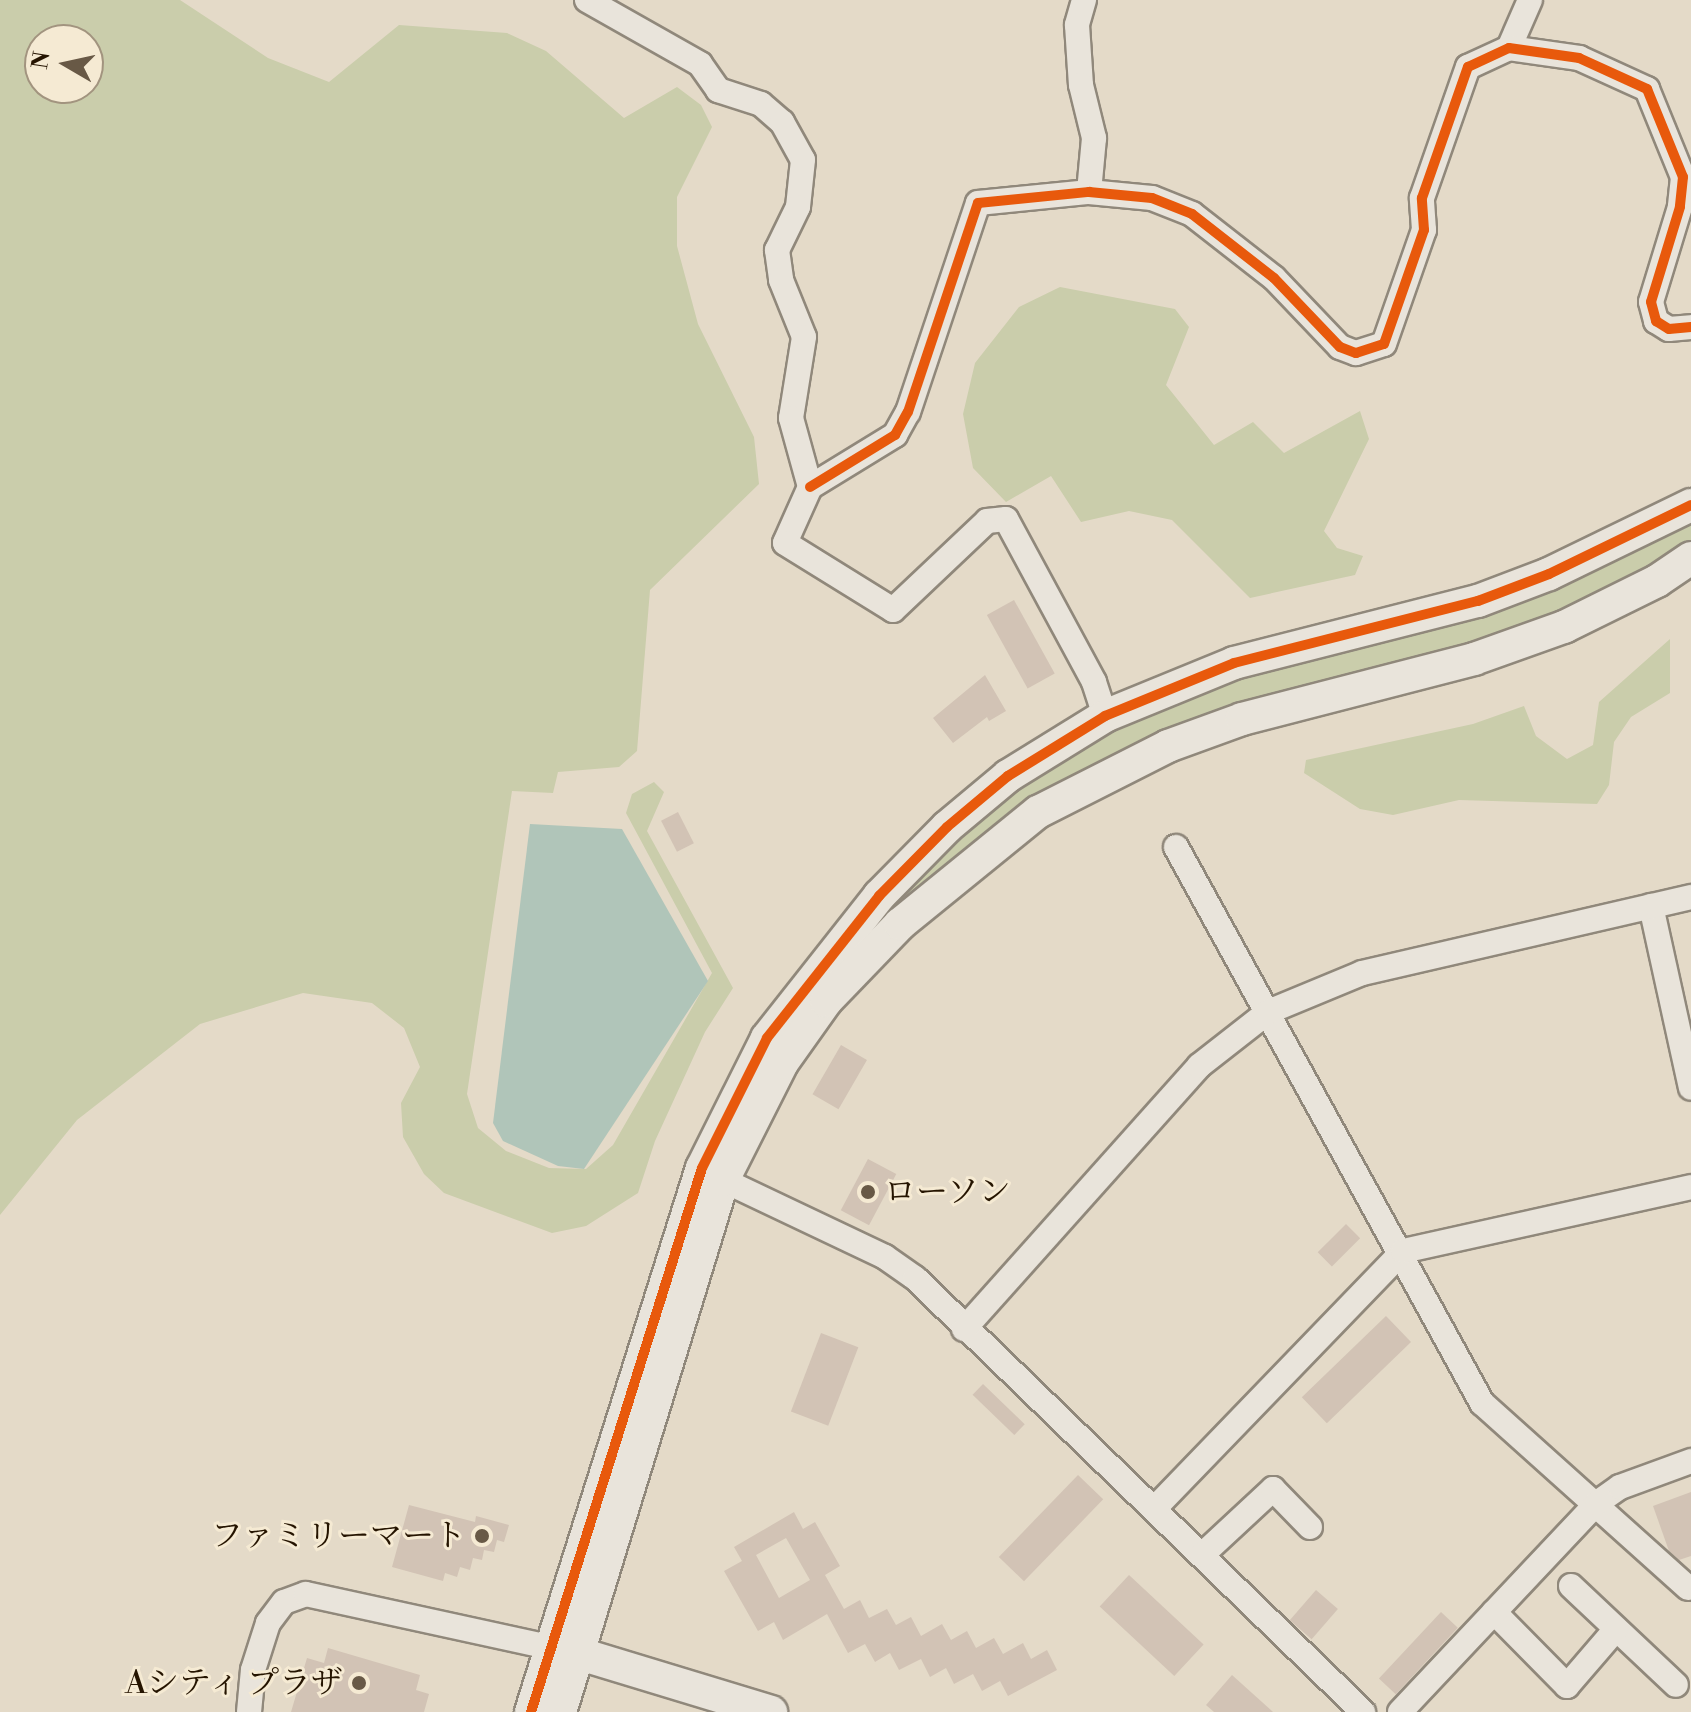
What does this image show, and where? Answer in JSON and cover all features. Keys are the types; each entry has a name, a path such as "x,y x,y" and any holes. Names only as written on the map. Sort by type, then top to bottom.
{"street":[{"path":"587,0 700,64 718,90 761,104 782,122 803,160 798,207 777,250 781,280 804,337 791,418 810,487"},
{"path":"1084,0 1077,25 1081,85 1094,138 1089,192"},
{"path":"1509,48 1530,0"},
{"path":"1105,716 1094,682 1006,519 987,521 893,610 785,543 810,487 895,435 908,412 978,203 1089,192 1152,198 1192,214 1274,278 1340,347 1356,353 1384,344 1424,230 1422,198 1468,67 1509,48 1579,58 1647,89 1683,177 1680,207 1651,302 1656,321 1669,329 1691,327"},
{"path":"560,1712 564,1650 673,1247 724,1117 767,1038 879,896 947,827 1008,776 1105,716 1234,663 1478,601 1549,574 1691,505"},
{"path":"531,1712 564,1650 723,1180 782,1063 826,1001 900,924 1038,812 1168,746 1242,719 1474,659 1564,627 1657,581 1691,558"},
{"path":"1176,847 1403,1251 1482,1403 1597,1503 1688,1588"},
{"path":"964,1329 1199,1066 1268,1012 1362,973 1691,897"},
{"path":"1651,906 1691,1088"},
{"path":"723,1180 885,1257 915,1278 964,1329 1155,1508 1363,1712"},
{"path":"1155,1508 1403,1251 1691,1187"},
{"path":"1400,1712 1597,1503 1620,1487 1691,1461"},
{"path":"1202,1555 1273,1489 1310,1527"},
{"path":"1571,1586 1676,1685"},
{"path":"249,1712 253,1670 268,1623 284,1602 306,1594 564,1650 771,1712"},
{"path":"1494,1612 1567,1686 1616,1629"}],"green space":[{"path":"0,0 180,0 268,58 329,82 399,25 507,33 546,51 624,118 677,87 701,105 712,127 677,197 677,246 698,324 754,437 759,484 650,590 637,751 619,767 558,772 553,793 512,791 467,1094 478,1128 506,1151 549,1168 586,1169 613,1145 712,973 626,813 632,794 654,782 664,792 647,831 733,988 705,1032 655,1141 638,1193 586,1226 552,1233 444,1193 424,1174 403,1137 401,1103 420,1067 404,1028 372,1003 303,993 200,1024 77,1120 0,1215"},
{"path":"1060,287 1175,309 1189,327 1166,385 1214,445 1253,422 1284,453 1360,411 1369,439 1324,531 1337,548 1363,556 1355,575 1250,598 1172,520 1129,511 1081,522 1051,476 1006,502 973,468 963,414 975,363 1019,307"},
{"path":"1691,522 1691,544 1573,611 1463,648 1228,707 1153,737 837,956 901,887 1021,780 1170,694"},
{"path":"1670,639 1670,693 1631,717 1614,742 1609,785 1597,804 1459,800 1393,815 1360,809 1304,773 1306,760 1473,724 1524,706 1536,736 1567,759 1593,745 1599,702"}],"shaded area":[{"path":"530,824 622,829 708,981 584,1169 558,1166 503,1141 493,1123"}],"building":[{"path":"1014,600 1055,673 1028,688 987,615"},
{"path":"985,675 1006,711 989,721 987,717 953,743 933,718"},
{"path":"678,812 694,843 677,852 661,821"},
{"path":"841,1045 867,1060 838,1109 812,1094"},
{"name":"ローソン","path":"868,1159 896,1174 869,1225 841,1210"},
{"path":"1346,1224 1360,1238 1332,1266 1318,1252"},
{"path":"1386,1316 1411,1342 1327,1423 1302,1397"},
{"path":"821,1333 858,1347 828,1426 791,1411"},
{"path":"983,1384 1025,1424 1014,1435 973,1395"},
{"path":"1078,1475 1103,1499 1024,1581 999,1557"},
{"path":"1691,1492 1691,1556 1679,1560 1669,1551 1653,1506"},
{"path":"409,1505 475,1522 476,1516 509,1525 504,1542 497,1540 494,1552 484,1550 482,1560 473,1558 470,1570 460,1567 457,1577 445,1573 443,1581 392,1567"},
{"path":"794,1512 803,1529 815,1522 840,1566 825,1575 844,1609 860,1600 869,1618 887,1609 896,1625 911,1617 921,1636 942,1624 951,1640 967,1631 976,1648 994,1638 1003,1654 1023,1643 1031,1659 1047,1650 1057,1670 1008,1696 1000,1681 982,1691 973,1674 954,1684 946,1668 930,1677 921,1659 899,1670 890,1653 875,1662 865,1644 848,1653 827,1614 783,1640 774,1622 758,1631 724,1571 742,1561 734,1547","holes":["786,1538 810,1580 779,1598 756,1555"]},
{"path":"1129,1575 1204,1645 1174,1676 1100,1606"},
{"path":"1316,1590 1338,1609 1312,1639 1290,1620"},
{"path":"1441,1612 1458,1628 1396,1694 1379,1679"},
{"name":"Aシティ プラザ","path":"328,1648 420,1675 416,1690 429,1694 424,1712 291,1712 307,1658 324,1663"},
{"path":"1232,1675 1273,1712 1214,1712 1206,1705"}],"cycle path":[{"path":"810,487 895,435 908,412 978,203 1089,192 1152,198 1192,214 1274,278 1340,347 1356,353 1384,344 1424,230 1422,198 1468,67 1509,48 1579,58 1647,89 1683,177 1680,207 1651,302 1656,321 1669,329 1691,327"},
{"path":"531,1712 702,1168 767,1038 879,896 947,827 1008,776 1105,716 1234,663 1478,601 1549,574 1691,505"}],"place":[{"name":"ローソン","path":"868,1192"},
{"name":"ファミリーマート","path":"482,1536"},
{"name":"Aシティ プラザ","path":"359,1683"}]}
